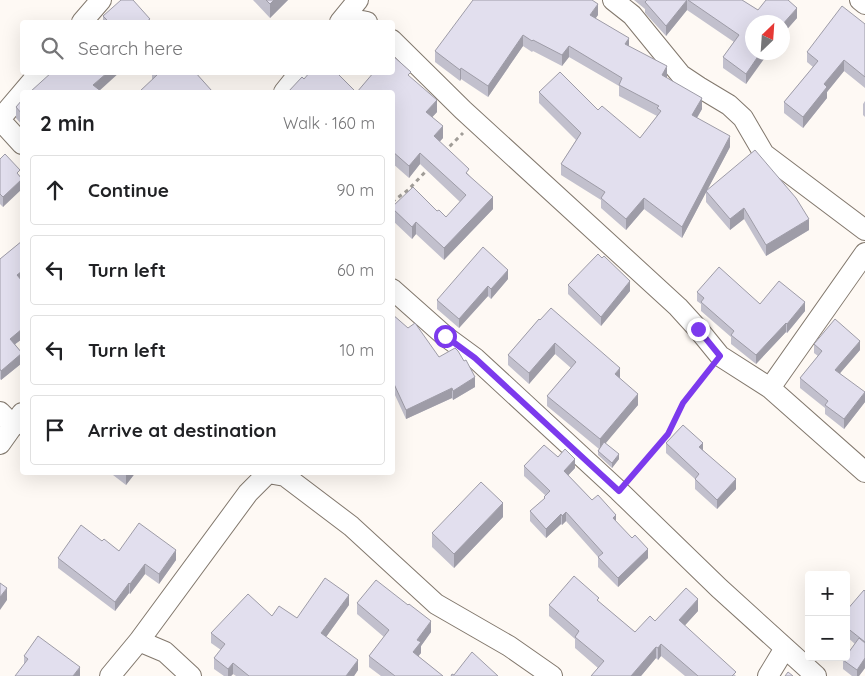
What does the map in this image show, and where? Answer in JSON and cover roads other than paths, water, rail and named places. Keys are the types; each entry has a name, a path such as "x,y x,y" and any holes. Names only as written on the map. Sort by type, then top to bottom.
{"street":[{"path":"84,20 102,0"},
{"path":"342,20 358,0"},
{"path":"613,0 632,15 682,75 729,105 743,118 764,154 865,230"},
{"path":"860,0 865,4"},
{"path":"395,43 538,180 678,308 720,356 770,388 865,472"},
{"path":"25,90 37,75"},
{"path":"286,90 298,75"},
{"path":"20,96 0,119 20,142"},
{"path":"770,388 865,253"},
{"path":"395,292 445,336 475,358 619,491 718,588 816,676"},
{"path":"0,412 18,420 0,444"},
{"path":"110,676 139,641 248,493 266,475"},
{"path":"279,475 285,476 351,526 436,604 509,646 552,676"},
{"path":"139,641 164,652 191,676"},
{"path":"768,676 785,648"}]}
